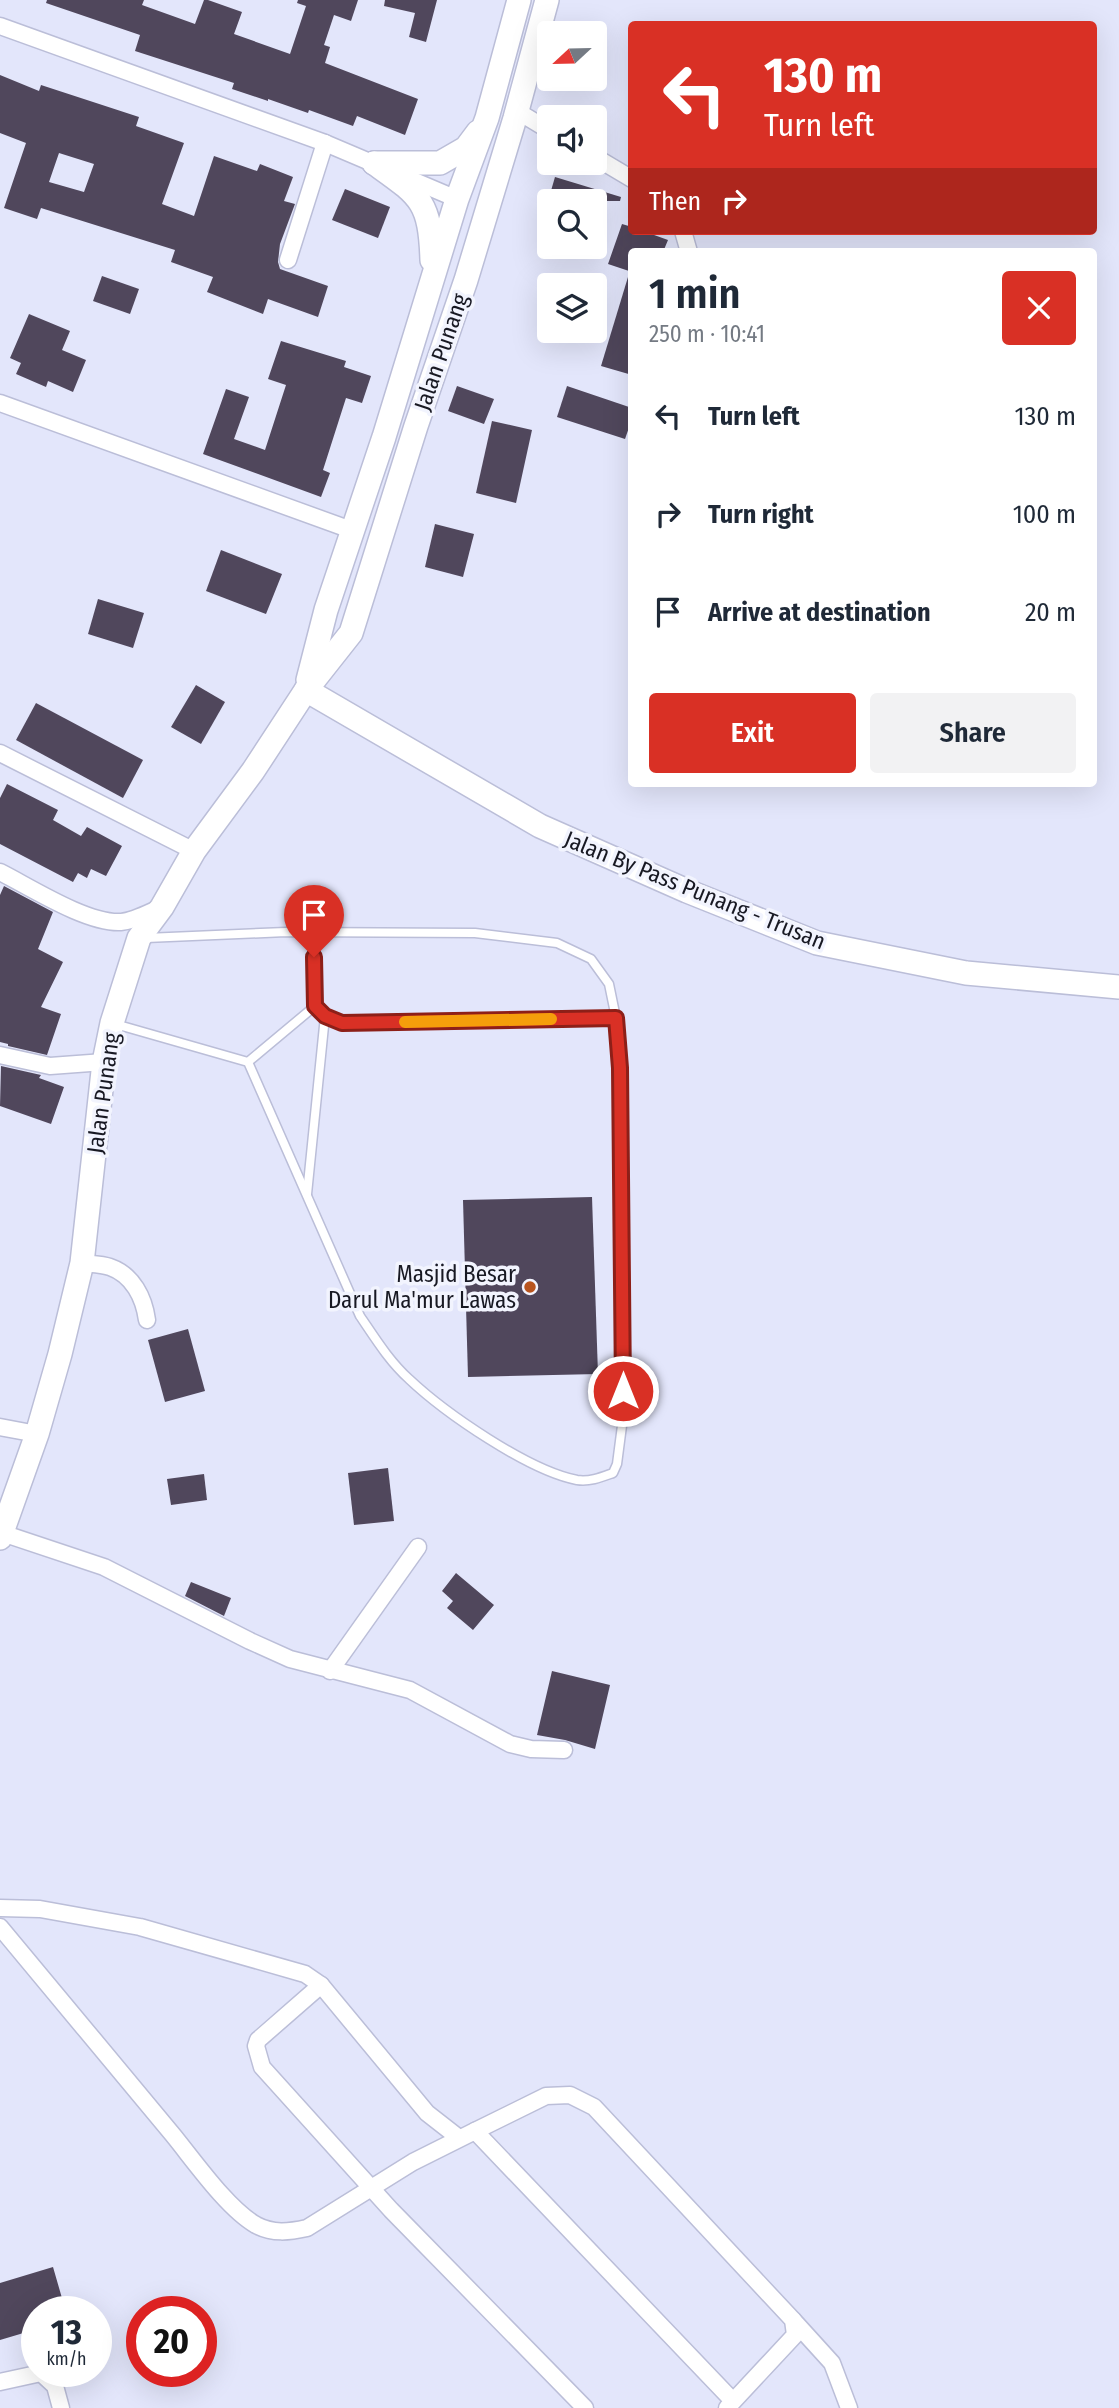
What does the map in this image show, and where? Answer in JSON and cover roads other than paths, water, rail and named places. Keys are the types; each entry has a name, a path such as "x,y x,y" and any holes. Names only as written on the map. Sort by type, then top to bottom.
{"street":[{"name":"Jalan Punang","path":"306,690 326,610 354,531 457,199 487,118 519,0"},
{"name":"Jalan Punang","path":"1,1536 37,1434 82,1263 104,1062 112,1023 139,938 162,907 194,851 253,771 306,690 351,633 487,210 547,0"},
{"path":"0,26 325,143 487,210"},
{"path":"517,111 537,123"},
{"path":"374,163 440,163 466,148 487,118"},
{"path":"288,260 325,143"},
{"path":"374,163 413,191 421,203 431,227 432,280"},
{"path":"607,165 628,177"},
{"path":"0,403 354,531"},
{"name":"Jalan By Pass Punang - Trusan","path":"306,690 540,826 687,891 817,943 966,973 1119,987"},
{"path":"0,753 194,851"},
{"path":"0,872 80,913 103,919 122,922 162,907"},
{"path":"0,1055 50,1066 104,1062"},
{"path":"82,1263 111,1267 134,1284 144,1301 147,1320"},
{"path":"0,1427 37,1434"},
{"path":"1,1536 104,1567 290,1659 410,1690 510,1744 531,1749 564,1750"},
{"path":"330,1671 418,1547"},
{"path":"0,1908 40,1909 140,1927 305,1974 321,1985 427,2113 459,2138"},
{"path":"0,1927 241,2214 258,2226 274,2232 292,2232 307,2228 413,2162 546,2096 570,2095 594,2107 832,2363 849,2408"},
{"path":"321,1985 258,2040 258,2057 270,2078 371,2188 585,2408"},
{"path":"475,2131 730,2405 795,2335 793,2320"},
{"path":"0,2382 41,2373 55,2386 61,2408"}],"lane":[{"path":"112,1023 248,1062 360,1316 384,1352 408,1378 462,1421 500,1445 556,1473 578,1480 588,1480 613,1472 617,1464 623,1418 620,1068 616,1018 609,984 591,959 557,943 475,933 286,932 139,938"},
{"path":"313,933 315,1006 325,1016 342,1023 616,1018"},
{"path":"248,1062 315,1006"},
{"path":"307,1194 325,1016"}],"place":[{"name":"Masjid Besar Darul Ma'mur Lawas","path":"530,1287"}]}
